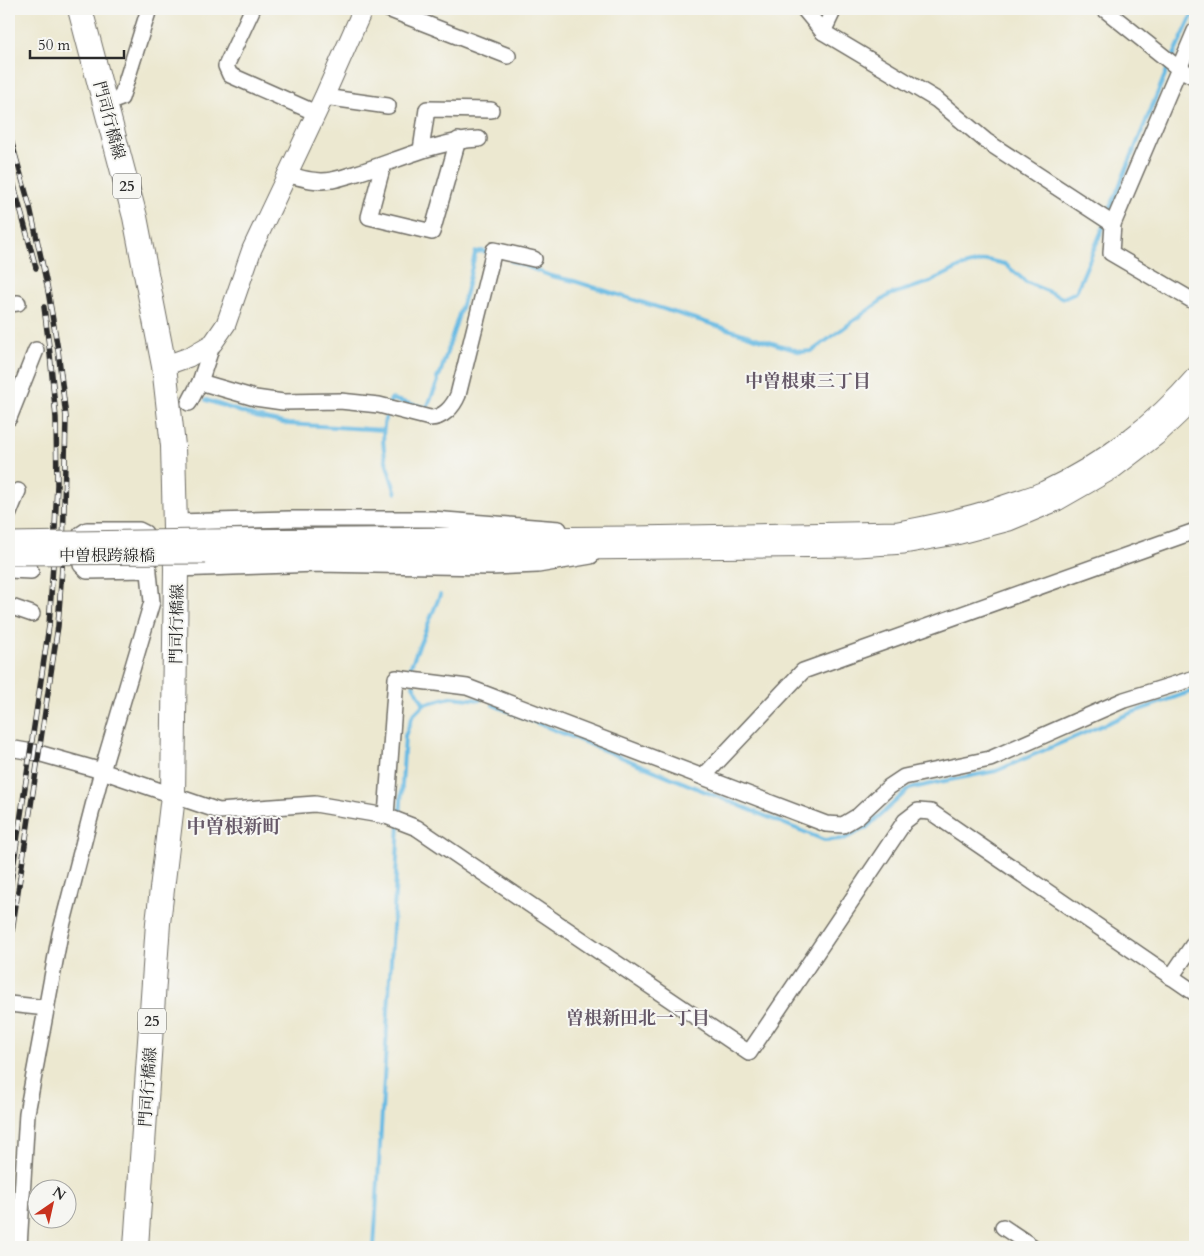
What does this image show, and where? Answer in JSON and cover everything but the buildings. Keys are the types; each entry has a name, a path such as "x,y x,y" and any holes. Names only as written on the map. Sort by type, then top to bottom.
{"main road":[{"name":"門司行橋線","path":"80,9 135,217 164,366 172,446 176,522 173,796 158,923 136,1247"}],"street":[{"path":"106,104 121,98 149,9"},
{"path":"250,9 252,10 226,66 230,75 320,105 388,106"},
{"path":"189,403 200,382 212,343 226,324 252,249 363,9"},
{"path":"388,9 508,56"},
{"path":"804,9 824,32 937,100 986,142 1113,223"},
{"path":"824,32 834,9"},
{"path":"1104,9 1178,68 1195,77"},
{"path":"1195,30 1113,223 1110,253 1195,302"},
{"path":"422,150 427,109 491,110"},
{"path":"286,174 307,180 331,181 383,165 422,150 458,140 479,139"},
{"path":"383,165 369,217 432,232 458,140"},
{"path":"200,382 255,398 283,402 340,401 379,405 436,418 454,406 458,396 493,257 534,259"},
{"path":"164,366 189,357 212,343"},
{"path":"9,418 13,391 36,350"},
{"path":"176,569 317,564 490,567 538,565 633,543 898,531 941,524 984,513 1043,491 1093,464 1143,428 1181,393 1195,377"},
{"path":"205,546 633,543 858,547 904,544 956,535 1009,521 1057,501 1113,469 1156,436 1195,399"},
{"path":"9,513 18,491"},
{"path":"176,522 290,519 432,519 486,522 633,543"},
{"path":"19,1247 27,1113 60,934 102,771 152,602 145,533 139,530 87,530 81,534 81,565 87,571 148,570"},
{"path":"703,777 803,671 1195,531"},
{"name":"中曽根跨線橋","path":"9,542 205,546"},
{"name":"中曽根跨線橋","path":"9,555 205,546"},
{"path":"9,570 31,571"},
{"path":"9,606 32,614"},
{"path":"389,817 396,678 467,687 826,824 843,825 858,816 904,777 990,759 1124,700 1195,678"},
{"path":"9,748 38,753 102,771 220,811 315,804 389,817 408,824 417,828 749,1053 905,821 918,811 931,812 1195,993"},
{"path":"1172,977 1195,942"},
{"path":"9,1004 47,1008"},
{"path":"1003,1227 1033,1247"}],"waterway":[{"path":"1172,59 1195,9"},
{"path":"1107,216 1169,65"},
{"path":"511,261 551,276 574,281 801,352 812,351 889,295 930,282 960,267 987,260 1005,264 1026,282 1063,298 1076,292 1105,223"},
{"path":"389,405 391,399 427,408 438,381 437,378 440,374 466,292 475,254 482,251 490,253"},
{"path":"206,400 256,417 288,424 383,430"},
{"path":"387,412 383,433 384,453 396,493"},
{"path":"408,676 440,595"},
{"path":"413,685 424,704"},
{"path":"493,705 824,840 844,839 866,828 909,789 996,771 1131,713 1195,690"},
{"path":"400,818 405,736 413,715 424,704 451,697 480,700"},
{"path":"374,1247 399,825"}],"railway":[{"path":"9,133 30,207 47,285 58,350 66,417 63,553 58,626 9,951"},
{"path":"9,167 36,268"},
{"path":"9,895 49,626 54,549 57,485 56,418 44,307"}],"district":[{"name":"中曽根東三丁目","path":"808,381"},
{"name":"中曽根新町","path":"234,826"},
{"name":"曽根新田北一丁目","path":"638,1018"}]}
